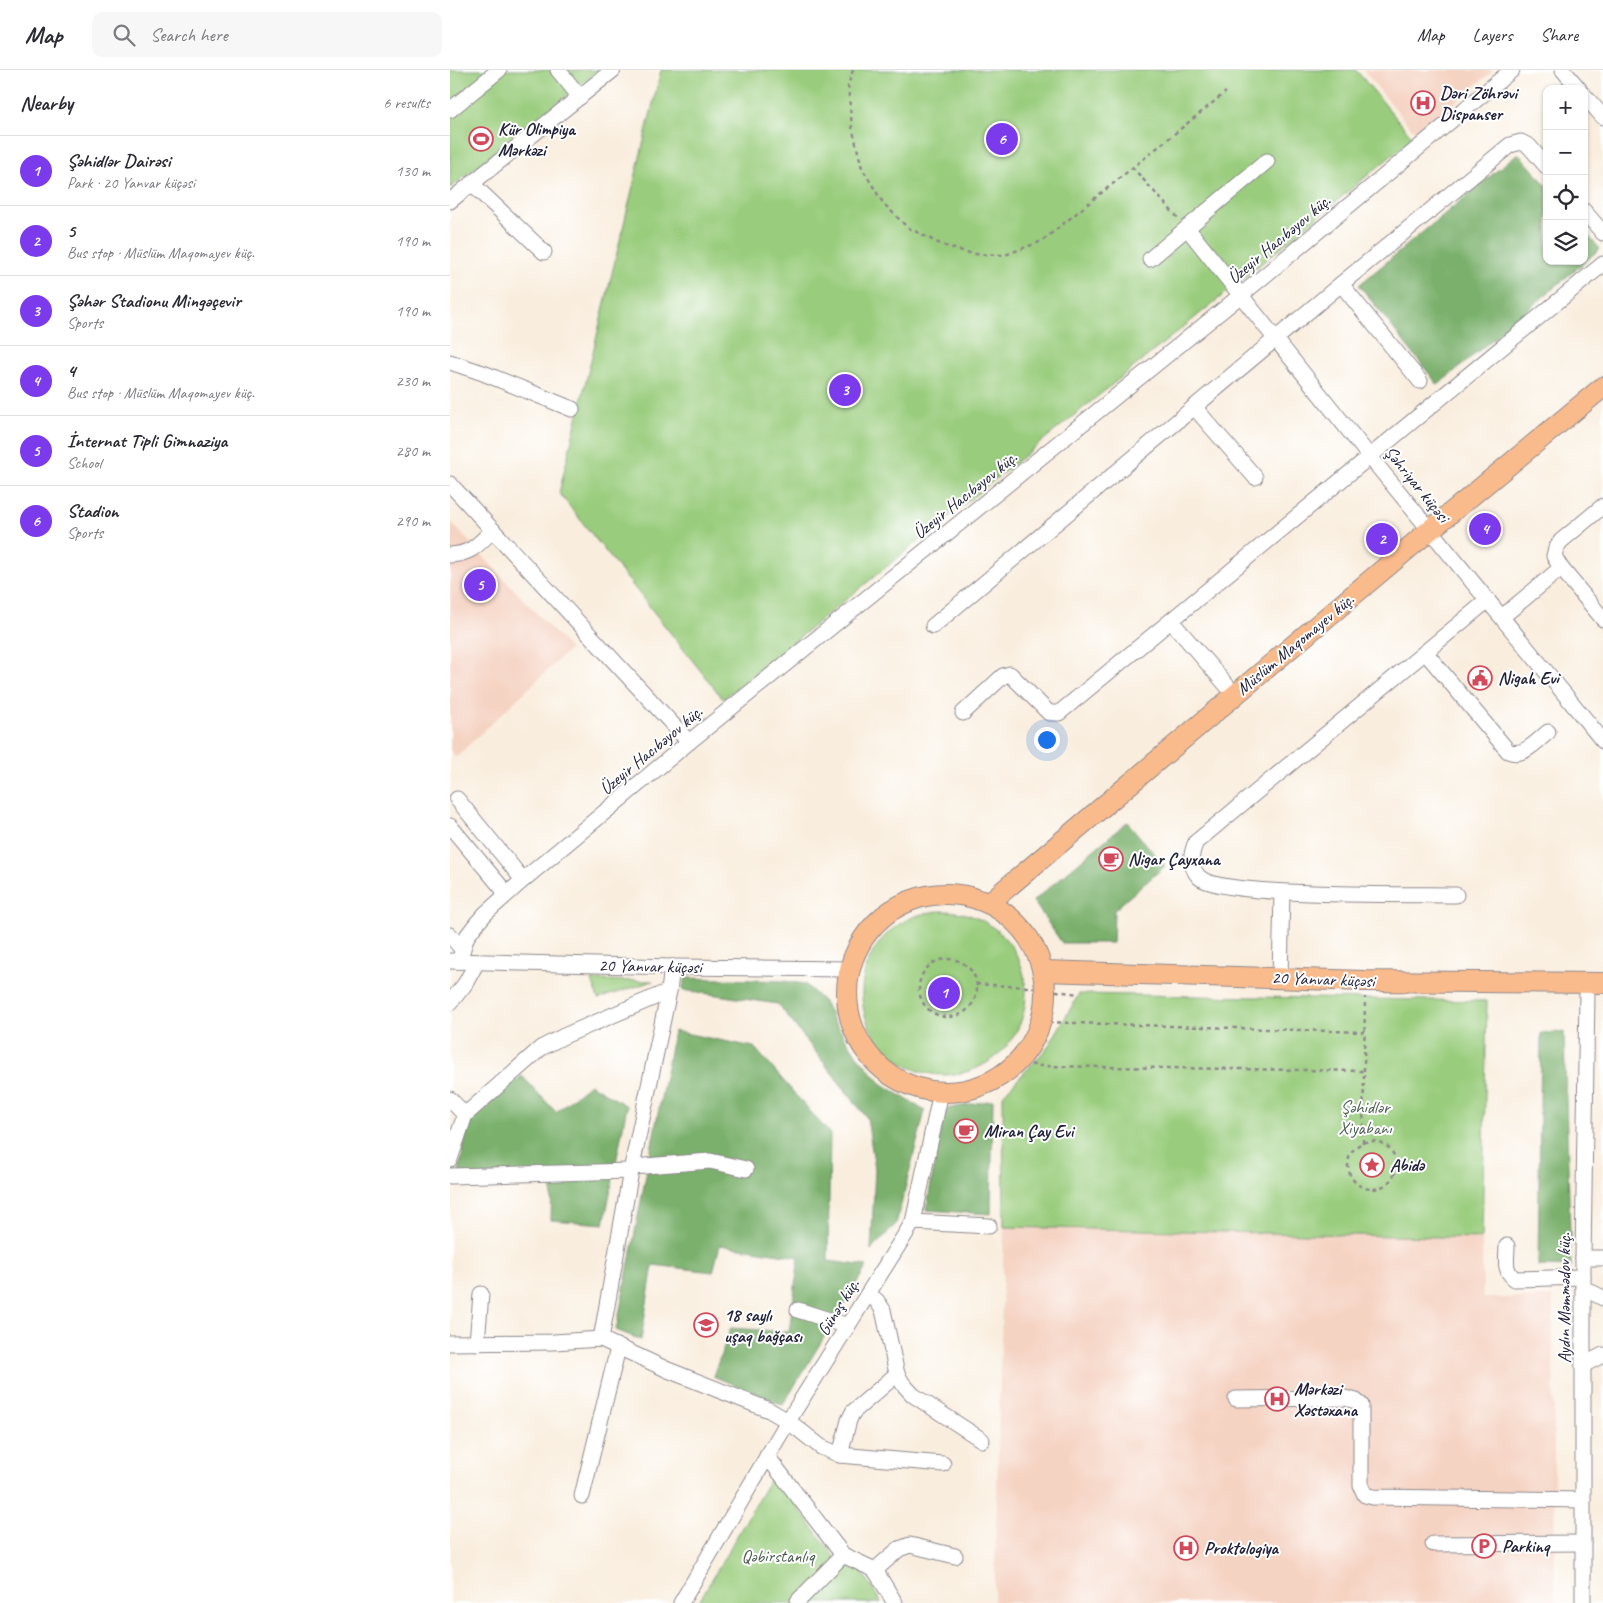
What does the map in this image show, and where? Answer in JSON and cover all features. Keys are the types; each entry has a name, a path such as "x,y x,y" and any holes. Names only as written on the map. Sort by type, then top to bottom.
{"main road":[{"name":"Müslüm Maqomayev küç.","path":"988,903 1430,530 1603,387"},
{"path":"951,894 970,897 988,903 1004,912 1017,924 1029,938 1037,954 1043,971 1045,989 1041,1022 1027,1051 1004,1074 974,1088 941,1092 909,1085 887,1073 873,1060 861,1044 853,1026 848,1008 847,988 856,950 866,934 879,919 912,899 931,895 951,894"},
{"name":"20 Yanvar küçəsi","path":"1043,971 1595,988"}],"street":[{"path":"450,110 499,70"},
{"path":"558,70 580,97"},
{"path":"450,201 613,70"},
{"name":"Üzeyir Hacıbəyov küç.","path":"457,957 467,936 477,923 506,894 689,742 1240,296 1512,70"},
{"path":"1563,70 1576,85"},
{"path":"1588,100 1603,117"},
{"path":"933,626 1341,284 1510,146 1521,142 1529,146 1543,162"},
{"path":"1150,259 1267,161"},
{"path":"472,184 544,252"},
{"path":"1588,216 1603,233"},
{"name":"Şəhriyar küçəsi","path":"1187,228 1370,457 1603,741"},
{"path":"963,713 1003,676 1010,674 1050,713 1059,713 1603,264"},
{"path":"1341,284 1420,381"},
{"path":"450,362 483,373 572,409"},
{"path":"1194,407 1255,478"},
{"path":"450,484 689,742"},
{"path":"1603,506 1561,541 1556,548 1554,556 1561,568 1603,619"},
{"path":"450,555 462,555 472,549 493,530"},
{"path":"1502,618 1561,568"},
{"path":"1456,895 1282,893 1216,885 1200,878 1192,867 1191,853 1196,842 1488,600"},
{"path":"1171,621 1235,695"},
{"path":"1425,652 1508,751 1520,754 1548,732"},
{"path":"457,799 523,880"},
{"path":"450,826 506,894"},
{"path":"1280,978 1282,893"},
{"path":"450,935 457,957"},
{"name":"20 Yanvar küçəsi","path":"457,957 477,962 850,969"},
{"path":"450,1003 465,984 477,962"},
{"path":"601,1339 631,1169 669,991 672,967"},
{"name":"Aydın Məmmədov küç.","path":"1582,1603 1583,1258 1595,988"},
{"path":"450,1159 465,1115 541,1048 564,1036 669,991"},
{"name":"Günəş küç.","path":"681,1603 788,1421 913,1222 941,1092"},
{"path":"450,1099 465,1115"},
{"path":"450,1176 631,1169 710,1161 746,1169"},
{"path":"913,1222 989,1226"},
{"path":"1507,1246 1506,1269 1508,1274 1515,1278 1583,1282 1603,1298"},
{"path":"1583,1258 1603,1258"},
{"path":"477,1343 481,1294"},
{"path":"868,1294 877,1301 882,1310 897,1374 903,1384 913,1395 982,1440"},
{"path":"798,1310 848,1326"},
{"path":"450,1343 554,1342 601,1339 668,1370 769,1410 788,1421 822,1447 840,1455 943,1464"},
{"path":"582,1496 618,1348"},
{"path":"1583,1365 1603,1355"},
{"path":"840,1455 849,1420 853,1412 897,1374"},
{"path":"1236,1399 1345,1398 1356,1401 1361,1405 1361,1486 1365,1494 1373,1497 1583,1500"},
{"path":"767,1456 843,1555 875,1570 895,1603"},
{"path":"1433,1544 1583,1544"},
{"path":"875,1570 899,1548 910,1545 955,1556"},
{"path":"798,1601 843,1555"}],"path":[{"path":"853,70 848,86 852,128 862,168 884,203 907,226 942,245 973,254 1005,255 1042,240 1226,92"},
{"path":"1132,167 1187,228"},
{"path":"940,961 956,961 964,964 970,970 976,984 974,1000 970,1007 956,1016 948,1017 932,1013 922,1001 920,993 922,977 926,970 932,964 940,961"},
{"path":"1363,1143 1365,981"},
{"path":"976,984 1027,987 1079,994"},
{"path":"1041,1022 1364,1032"},
{"path":"1015,1062 1042,1066 1364,1072"},
{"path":"1363,1143 1383,1144 1389,1148 1395,1160 1395,1173 1392,1179 1381,1187 1374,1189 1361,1186 1349,1171 1350,1157 1358,1146 1363,1143"}],"shaded area":[{"name":"Dəri Zöhrəvi Dispanser","path":"1363,70 1494,70 1417,135"},
{"path":"450,521 570,649 456,757 450,750"},
{"name":"Mərkəzi Xəstəxana","path":"1004,1227 1482,1238 1483,1298 1553,1297 1555,1603 994,1603"}],"green space":[{"name":"Kür Olimpiya Mərkəzi","path":"450,70 599,70 450,188"},
{"path":"661,70 1356,70 1413,138 1233,287 723,699 559,493"},
{"path":"1518,153 1543,181 1543,265 1581,265 1438,385 1359,285"},
{"path":"1588,236 1600,249 1588,259"},
{"path":"1127,822 1165,866 1114,910 1113,943 1062,943 1033,901"},
{"path":"952,911 975,917 990,925 1002,935 1012,947 1023,969 1026,993 1023,1017 1012,1039 1002,1051 990,1061 968,1072 936,1075 920,1072 898,1061 876,1039 865,1017 862,985 865,969 876,947 898,925 920,914"},
{"path":"686,978 784,981 805,984 824,1002 855,1053 881,1083 925,1111 896,1224 871,1250 875,1169 867,1118 778,1004 682,990"},
{"path":"592,980 653,981 598,999"},
{"name":"Şəhidlər Xiyabanı","path":"1079,994 1487,1001 1482,1238 1004,1227 1003,1095 1048,1047"},
{"path":"674,1031 754,1047 830,1134 828,1261 867,1266 783,1405 713,1376 731,1328 789,1332 799,1257 720,1245 713,1272 653,1265 641,1340 616,1330"},
{"path":"1564,1032 1571,1267 1538,1266 1541,1033"},
{"path":"522,1076 556,1112 590,1084 627,1106 604,1224 551,1220 552,1185 458,1178 469,1117"},
{"path":"993,1100 991,1214 926,1210 945,1109"},
{"name":"Qəbirstanlıq","path":"773,1474 843,1568 858,1564 881,1603 698,1603"}],"water":[{"path":"948,977 956,980 959,988 956,996 948,999 940,996 937,988 940,980"}],"place":[{"name":"Dəri Zöhrəvi Dispanser","path":"1423,103"},
{"name":"Kür Olimpiya Mərkəzi","path":"481,139"},
{"name":"Stadion","path":"1002,139"},
{"name":"Şəhər Stadionu Mingəçevir","path":"845,390"},
{"name":"4","path":"1485,529"},
{"name":"5","path":"1382,539"},
{"name":"İnternat Tipli Gimnaziya","path":"480,585"},
{"name":"Nigah Evi","path":"1480,678"},
{"name":"Nigar Çayxana","path":"1111,859"},
{"name":"Şəhidlər Dairəsi","path":"944,993"},
{"name":"Miran Çay Evi","path":"966,1131"},
{"name":"Abidə","path":"1372,1165"},
{"name":"18 saylı uşaq bağçası","path":"706,1325"},
{"name":"Mərkəzi Xəstəxana","path":"1277,1399"},
{"name":"Parkinq","path":"1484,1546"},
{"name":"Proktologiya","path":"1186,1548"}]}
